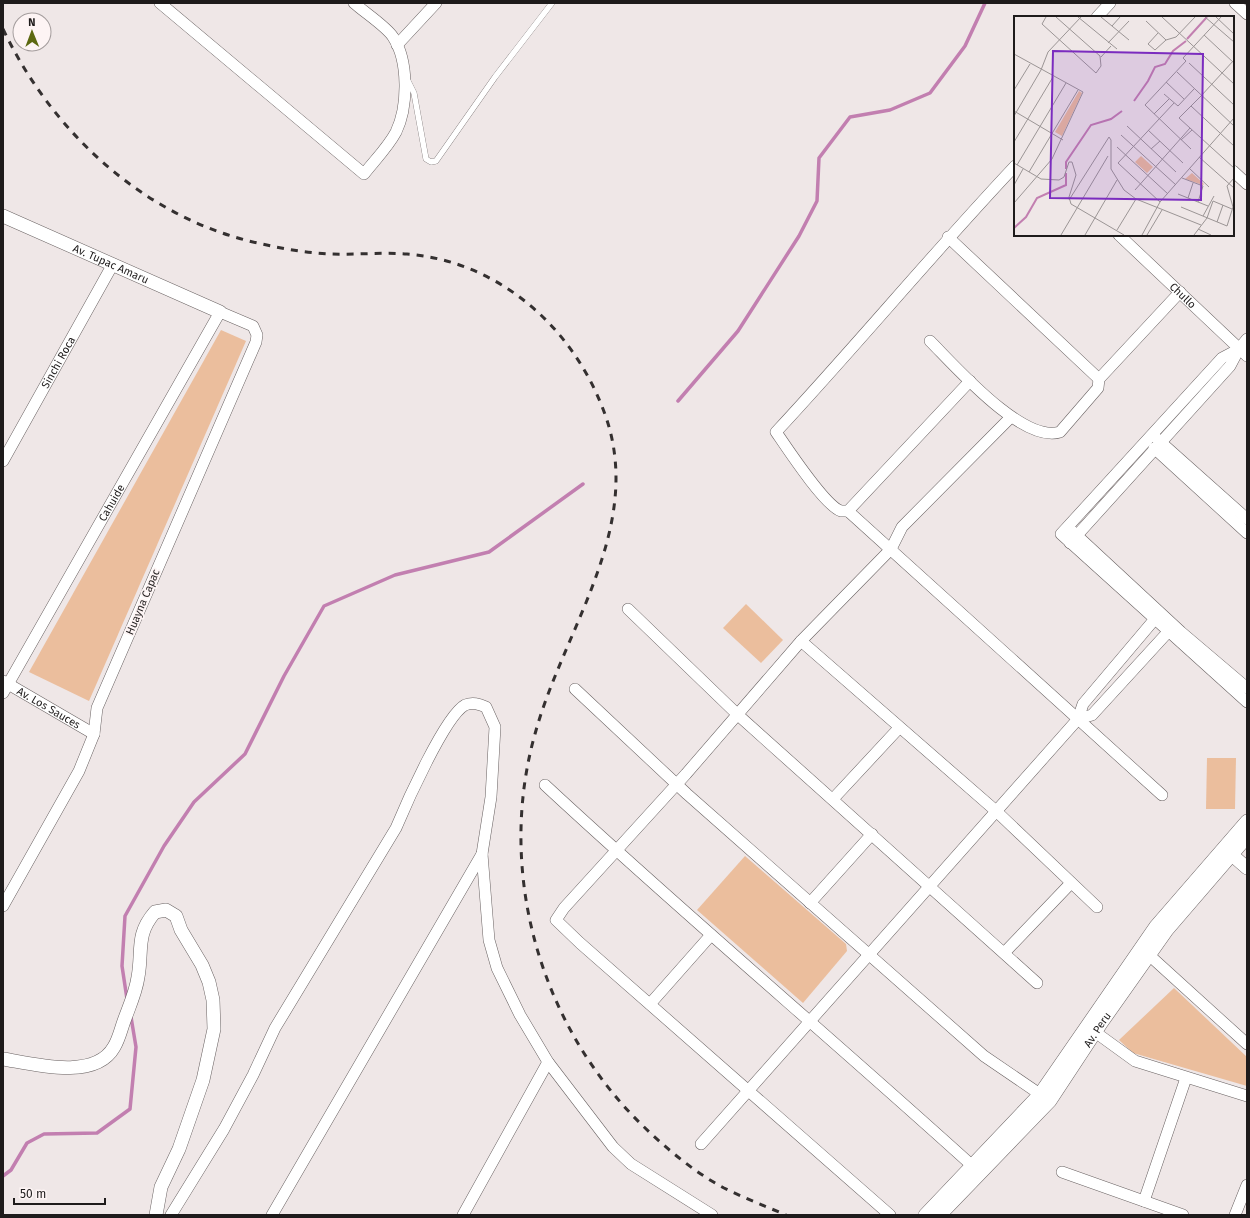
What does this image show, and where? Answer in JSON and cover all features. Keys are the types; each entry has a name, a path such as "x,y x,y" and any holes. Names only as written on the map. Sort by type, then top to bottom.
{"street":[{"path":"160,3 364,174 396,131 405,94 405,75 393,36 354,3"},
{"path":"397,45 436,3"},
{"path":"1098,16 1110,3"},
{"path":"1235,3 1247,14"},
{"path":"1014,167 948,237 833,371 776,432 812,482 832,505 842,511 848,511 1162,795"},
{"path":"1234,172 1247,184"},
{"name":"Av. Tupac Amaru","path":"5,220 113,264 220,312"},
{"name":"Chullo","path":"1120,236 1247,356"},
{"path":"948,237 1099,379"},
{"name":"Sinchi Roca","path":"3,461 113,264"},
{"path":"930,341 970,381 1011,417 1030,429 1052,435 1060,432 1098,388 1099,379 1180,292"},
{"name":"Cahuide","path":"5,686 220,312"},
{"name":"Huayna Capac","path":"3,906 69,790 94,734 97,708 256,342 257,335 253,326 220,312"},
{"path":"1247,339 1238,349 1230,366 1061,534 1074,539 1247,688"},
{"path":"848,511 970,381"},
{"path":"890,1215 580,943 556,920 564,908 738,715 801,641 891,549 902,527 1011,417"},
{"path":"1155,441 1247,519"},
{"path":"1155,441 1247,533"},
{"path":"1074,539 1155,441"},
{"path":"1074,539 1154,620 1247,702"},
{"path":"628,609 738,715 1005,952 1037,983"},
{"path":"701,1144 1078,719 1083,704 1154,620"},
{"path":"1078,719 1092,715 1168,632"},
{"path":"801,641 996,811 1097,907"},
{"name":"Av. Los Sauces","path":"5,686 94,734"},
{"path":"575,689 676,784 984,1056 1045,1098 1156,926 1237,847 1247,821"},
{"path":"171,1215 224,1129 276,1028 396,828 411,795 447,725 459,710 466,705 476,703 486,707 495,727 491,797 482,854 489,940 497,968 520,1015 548,1062 613,1147 632,1164 711,1215"},
{"path":"833,799 899,728"},
{"path":"545,785 615,850 810,1020 976,1169 925,1215"},
{"path":"810,903 872,834"},
{"path":"1237,847 1247,868"},
{"name":"Av. Peru","path":"940,1215 976,1169 1045,1098 1095,1032 1167,930 1237,847"},
{"path":"272,1215 482,854"},
{"path":"1005,952 1071,883"},
{"path":"3,1059 51,1067 69,1068 89,1065 103,1059 114,1047 129,1008 138,977 141,934 146,922 155,912 166,910 176,916 181,930 202,965 209,982 213,1000 214,1030 203,1080 179,1149 161,1187 156,1215"},
{"path":"650,1004 711,934"},
{"path":"1149,955 1247,1044"},
{"path":"1095,1032 1130,1059 1186,1078 1247,1096"},
{"path":"462,1215 548,1062"},
{"path":"1144,1201 1186,1078"},
{"path":"1062,1172 1183,1215"},
{"path":"1235,1215 1247,1185"}],"lane":[{"path":"405,75 414,93 426,159 431,162 436,161 495,77 552,3"}],"shaded area":[{"path":"221,330 246,341 89,701 29,672"},
{"path":"746,604 783,640 761,663 723,628"},
{"path":"1207,758 1236,758 1235,809 1206,809"},
{"path":"745,856 846,944 847,951 803,1003 697,910"},
{"path":"1174,988 1247,1057 1247,1086 1133,1053 1119,1040"}],"waterway":[{"path":"678,401 738,331 799,236 817,201 819,158 850,117 890,110 930,93 965,46 985,3"},
{"path":"127,999 122,966 125,916 164,846 194,802 245,754 284,676 324,606 395,575 489,552 583,484"},
{"path":"3,1176 11,1170 27,1143 44,1134 97,1133 130,1109 136,1047 131,1017"}],"railway":[{"path":"3,29 24,67 48,104 77,137 108,167 143,193 180,215 220,232 279,248 330,254 407,254 440,259 471,269 500,284 527,303 551,325 572,350 589,379 603,409 614,452 615,493 609,534 597,574 548,694 535,734 524,786 521,839 525,892 536,944 553,994 577,1042 607,1086 643,1126 681,1160 713,1182 786,1215"}]}
